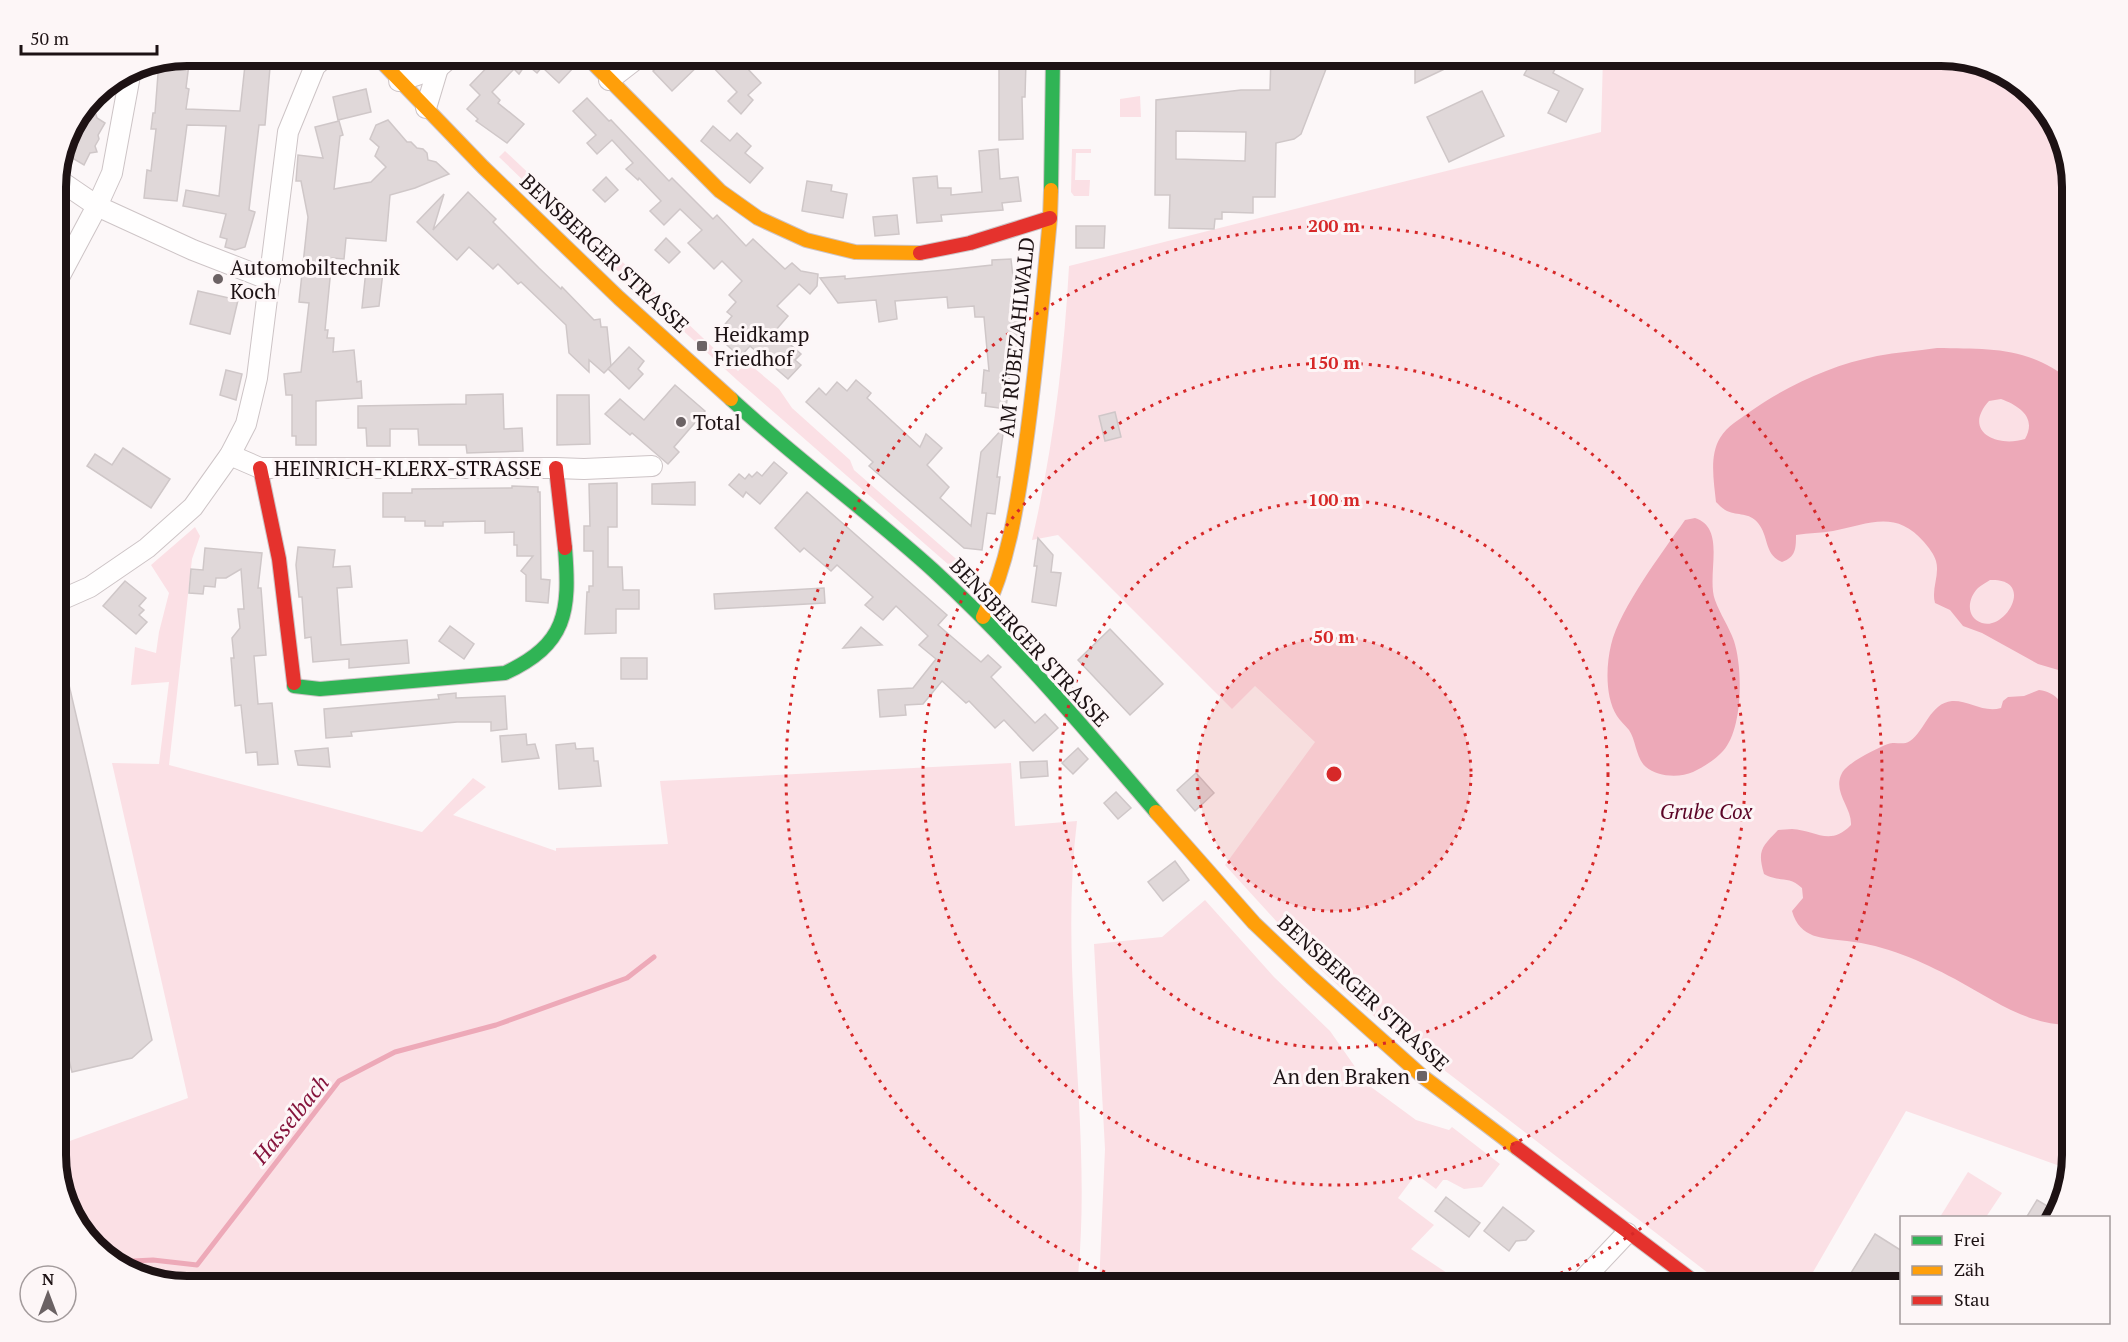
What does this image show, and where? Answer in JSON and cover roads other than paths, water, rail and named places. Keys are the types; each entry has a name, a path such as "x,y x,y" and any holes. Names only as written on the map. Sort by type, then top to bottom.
{"main road":[{"name":"BENSBERGER STRASSE","path":"385,66 507,191 619,298 735,403 932,569 983,617 1070,711 1200,864 1271,938 1352,1015 1422,1076 1685,1276"},
{"path":"596,66 720,191 758,218 806,240 855,252 918,253 970,243 1050,218"},
{"name":"AM RÜBEZAHLWALD","path":"983,617 995,592 1017,507 1034,388 1050,218 1053,66"},
{"name":"HEINRICH-KLERX-STRASSE","path":"260,468 279,559 294,687 320,689 505,673 526,664 543,649 558,632 566,609 567,585 556,468"}],"street":[{"path":"66,598 90,587 147,548 193,507 230,455 246,424 257,378 288,132 315,66"},
{"path":"399,81 435,66"},
{"path":"426,108 443,66"},
{"path":"609,80 627,66"},
{"path":"66,264 97,207 112,173 129,80"},
{"path":"66,185 97,207 193,250 270,280"},
{"name":"HEINRICH-KLERX-STRASSE","path":"230,455 260,468 556,468 584,470 652,466"},
{"path":"1587,1276 1627,1233"}],"waterway":[{"name":"Hasselbach","path":"129,1261 153,1260 197,1265 339,1081 395,1052 496,1025 627,978 654,957"}],"place":[{"name":"Automobiltechnik Koch","path":"218,279"},
{"name":"Heidkamp Friedhof","path":"702,346"},
{"name":"Total","path":"681,422"},
{"name":"An den Braken","path":"1422,1076"}],"park label":[{"name":"Grube Cox","path":"1706,811"}]}
